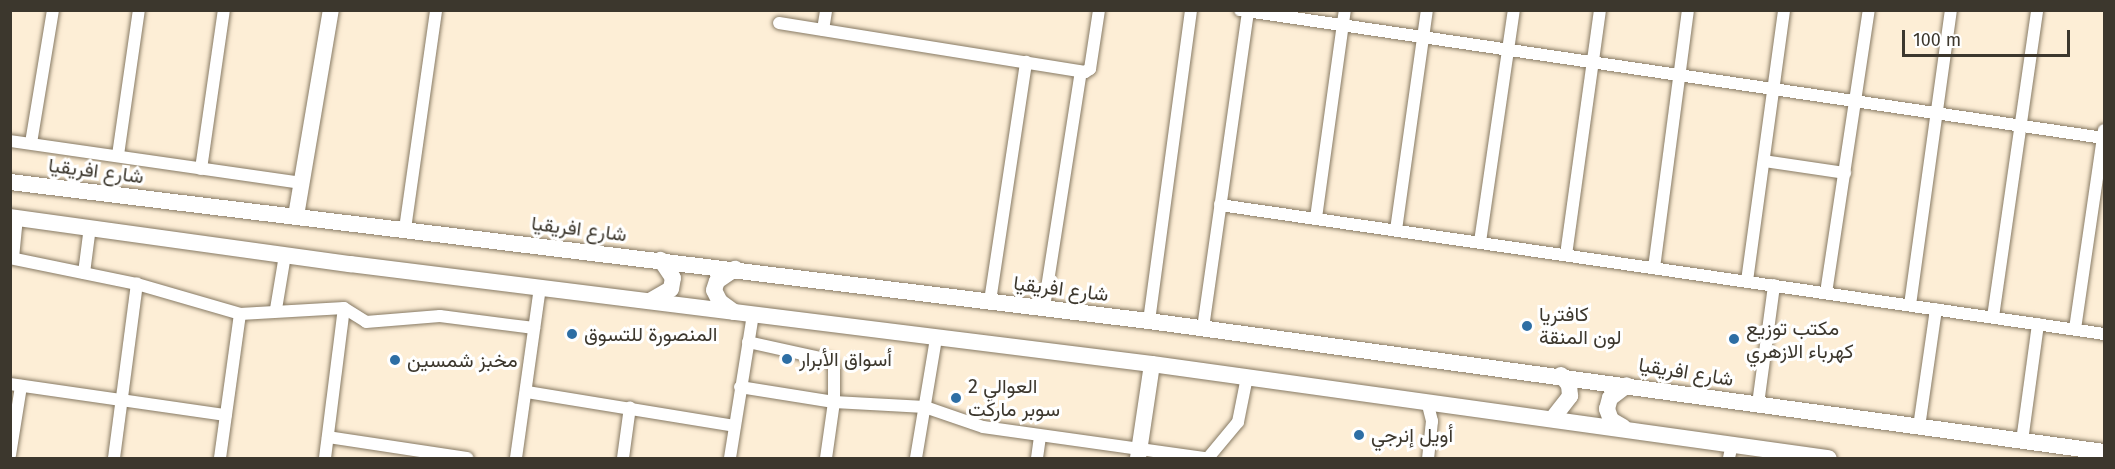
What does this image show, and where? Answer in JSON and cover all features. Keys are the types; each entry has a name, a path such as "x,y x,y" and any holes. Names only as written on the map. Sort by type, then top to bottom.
{"street":[{"path":"31,143 53,10"},
{"path":"118,155 139,10"},
{"path":"201,169 224,10"},
{"path":"296,216 331,10"},
{"path":"405,229 436,10"},
{"path":"823,30 826,10"},
{"path":"779,23 1081,72 1090,69 1099,10"},
{"path":"1149,321 1191,10"},
{"path":"1316,218 1345,10"},
{"path":"1396,230 1427,10"},
{"path":"1480,242 1514,10"},
{"path":"1566,255 1600,10"},
{"path":"1654,268 1688,10"},
{"path":"1747,281 1784,10"},
{"path":"1826,293 1869,10"},
{"path":"1910,305 1951,10"},
{"path":"1993,317 2037,10"},
{"path":"1203,328 1245,12 1937,114 2104,135 2075,330"},
{"path":"990,301 1026,62"},
{"path":"1044,308 1081,72"},
{"path":"10,141 301,183"},
{"path":"1764,161 1845,172"},
{"name":"شارع افريقيا","path":"10,182 1149,321 1562,375 2104,452"},
{"path":"1220,205 2104,334"},
{"path":"534,328 440,316 366,322 344,308 276,309 240,314 137,284 12,258 14,217 649,302 1247,376 1623,427 1730,451 1818,458"},
{"path":"84,273 90,227"},
{"path":"276,309 285,255"},
{"path":"649,302 671,289 673,278 661,260"},
{"path":"734,312 716,298 714,290 717,281 735,269"},
{"path":"114,459 137,284"},
{"path":"1758,404 1774,285"},
{"path":"516,459 540,287"},
{"path":"325,459 344,308"},
{"path":"1919,427 1936,309"},
{"path":"220,459 240,314"},
{"path":"730,459 753,315"},
{"path":"2022,441 2038,324"},
{"path":"916,459 936,338"},
{"path":"748,342 830,360 834,368 834,402 826,459"},
{"path":"1139,453 1152,364"},
{"path":"1553,418 1570,396 1562,375"},
{"path":"740,387 834,402 925,407 983,428 1139,453 1206,459 1238,422 1247,376"},
{"path":"10,455 16,385 226,415"},
{"path":"1623,427 1611,420 1607,409 1610,398 1627,385"},
{"path":"527,392 630,407 734,426"},
{"path":"1427,401 1432,421 1428,459"},
{"path":"623,459 630,407"},
{"path":"1036,459 1040,436"},
{"path":"328,437 410,455 467,459"}],"place":[{"name":"كافتريا لون المنقة","path":"1527,326"},
{"name":"المنصورة للتسوق","path":"572,334"},
{"name":"مكتب توزيع كهرباء الازهري","path":"1734,339"},
{"name":"أسواق الأبرار","path":"787,359"},
{"name":"مخبز شمسين","path":"395,360"},
{"name":"العوالي 2 سوبر ماركت","path":"956,398"},
{"name":"أويل إنرجي","path":"1359,435"}]}
